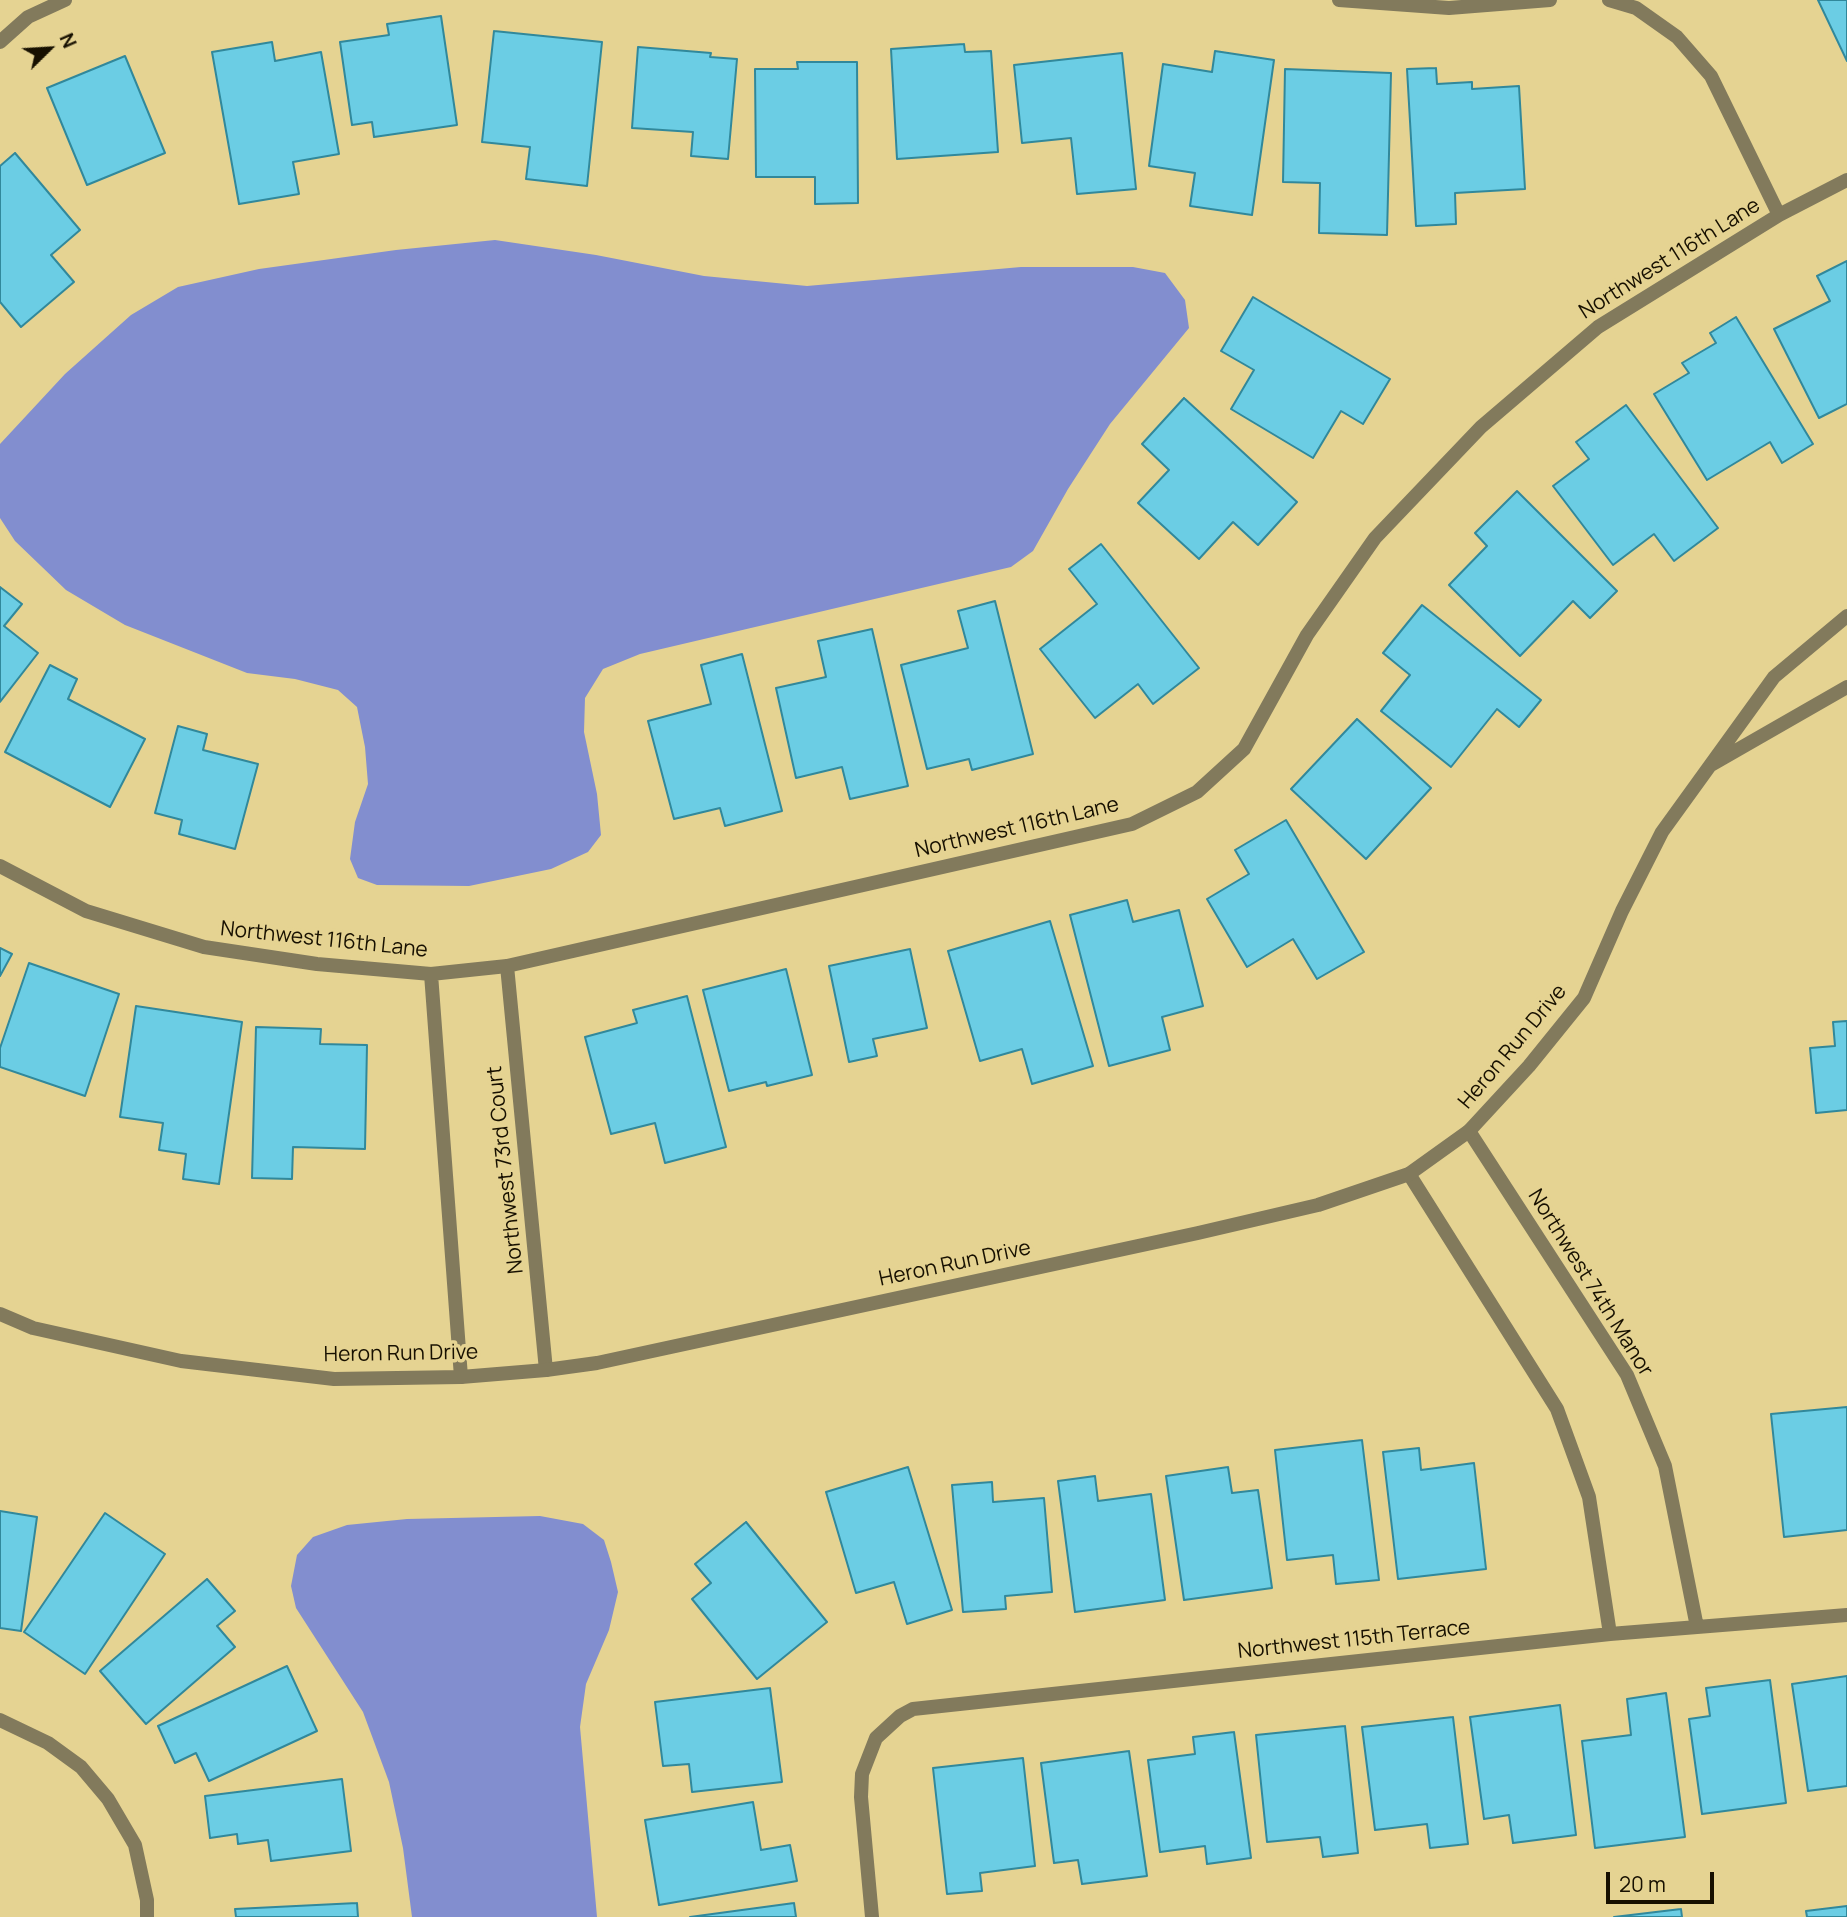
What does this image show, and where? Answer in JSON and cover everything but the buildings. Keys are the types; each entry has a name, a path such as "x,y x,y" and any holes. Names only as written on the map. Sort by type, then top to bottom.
{"street":[{"path":"0,43 28,17 65,0"},
{"path":"1339,0 1449,8 1550,0"},
{"path":"1609,0 1636,8 1677,37 1710,76 1779,215"},
{"name":"Northwest 116th Lane","path":"0,866 86,911 204,947 317,964 431,974 507,966 1132,824 1197,792 1244,749 1307,635 1375,538 1481,427 1598,327 1779,215 1847,180"},
{"name":"Heron Run Drive","path":"0,1314 33,1328 181,1361 334,1379 461,1377 546,1370 611,1360 1198,1233 1318,1205 1409,1174 1469,1131 1530,1066 1584,998 1622,911 1662,832 1774,677 1847,615"},
{"name":"Heron Run Drive","path":"1707,768 1847,687"},
{"name":"Northwest 73rd Court","path":"507,966 546,1370"},
{"path":"431,974 461,1377"},
{"name":"Northwest 74th Manor","path":"1469,1131 1627,1375 1665,1466 1697,1627"},
{"path":"1409,1174 1557,1409 1589,1497 1609,1634"},
{"name":"Northwest 115th Terrace","path":"872,1917 861,1797 864,1767 876,1738 900,1716 914,1709 1609,1634 1847,1615"},
{"path":"0,1720 48,1743 82,1767 108,1799 135,1845 147,1900 147,1917"}],"water":[{"path":"495,240 596,255 704,276 807,286 1021,267 1133,267 1165,273 1185,300 1189,328 1110,424 1068,489 1033,551 1011,567 640,654 603,669 585,698 584,732 597,794 601,835 588,852 551,869 469,886 377,885 358,878 350,859 355,822 368,784 365,747 357,707 338,690 295,679 247,673 125,625 66,590 15,541 0,518 0,444 65,374 131,315 178,287 259,269 396,250"},
{"path":"540,1516 583,1524 604,1540 618,1592 609,1630 586,1684 580,1727 597,1917 412,1917 403,1848 389,1782 363,1712 296,1608 291,1586 297,1555 313,1537 347,1525 407,1519"}]}
